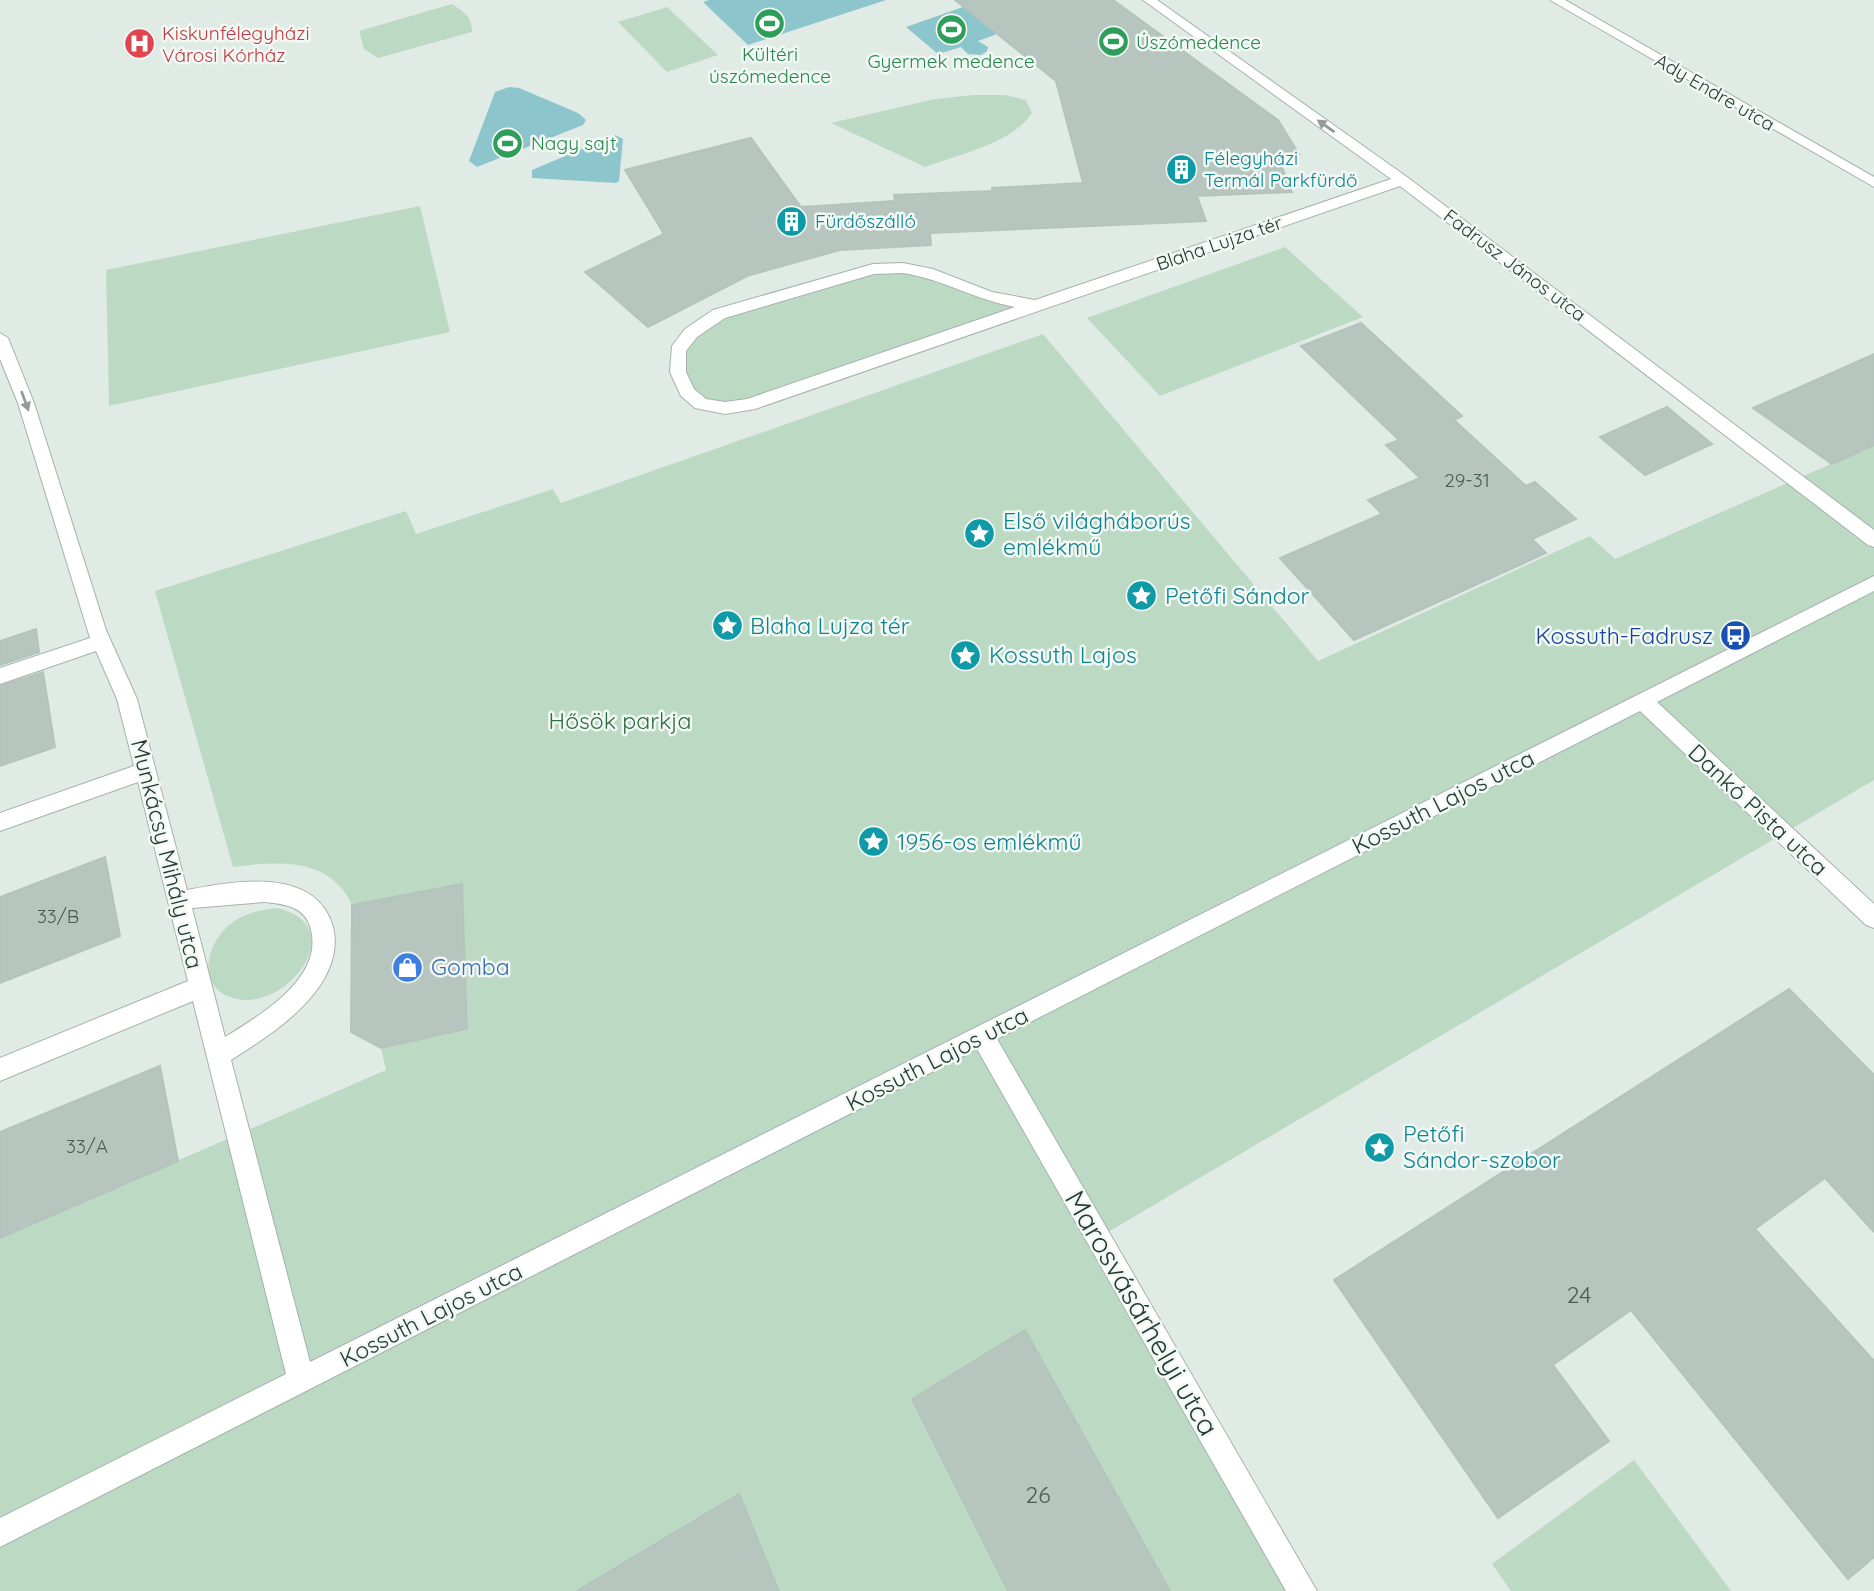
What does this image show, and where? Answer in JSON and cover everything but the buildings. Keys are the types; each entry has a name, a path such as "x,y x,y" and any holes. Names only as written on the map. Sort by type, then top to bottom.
{"street":[{"name":"Fadrusz János utca","path":"1149,0 1402,180 1874,540"},
{"name":"Ady Endre utca","path":"1556,0 1874,183"},
{"path":"1851,170 1874,162"},
{"name":"Blaha Lujza tér","path":"1037,305 989,297 927,272 903,268 873,269 719,314 691,332 678,350 678,372 687,392 701,404 725,408 749,405 1402,180"},
{"name":"Munkácsy Mihály utca","path":"0,338 26,402 99,636 127,699 302,1381"},
{"name":"Kossuth Lajos utca","path":"0,1533 1874,583"},
{"path":"0,676 99,636"},
{"name":"Dankó Pista utca","path":"1642,701 1874,918"},
{"path":"0,822 145,771"},
{"path":"178,901 223,894 272,893 309,904 321,921 325,939 323,957 313,976 298,995 259,1029 218,1055"},
{"path":"0,1070 201,987"},
{"name":"Marosvásárhelyi utca","path":"982,1036 1302,1591"}],"green space":[{"path":"452,4 469,18 472,32 378,58 364,49 359,31"},
{"path":"667,7 718,55 667,72 618,22"},
{"path":"1005,95 1026,100 1032,113 1012,132 998,140 925,167 831,123 935,99"},
{"path":"420,206 450,332 109,406 106,270"},
{"path":"1285,247 1363,317 1160,396 1087,318"},
{"path":"902,268 1036,306 725,408 687,392 678,350 719,314 873,270"},
{"name":"Hősök parkja","path":"1043,334 1318,661 1590,536 1615,559 1874,445 1874,780 1098,1238 1300,1591 0,1591 0,1238 386,1070 381,1048 468,1030 462,884 352,905 331,878 317,870 285,864 233,867 155,591 406,511 416,534 553,489 561,503"},
{"path":"277,908 300,918 310,933 310,951 302,969 287,985 268,996 246,1000 225,995 216,988 209,971 215,942 227,927 238,919 257,911"},
{"path":"1634,1460 1731,1591 1511,1591 1492,1564"}],"water":[{"name":"Kültéri úszómedence","path":"886,0 748,45 703,2"},
{"name":"Gyermek medence","path":"963,7 997,34 978,41 988,47 981,55 968,54 961,47 938,54 906,27"},
{"name":"Nagy sajt","path":"509,87 519,88 578,113 586,120 583,125 477,167 469,161 495,92"},
{"path":"615,135 623,139 619,181 616,183 532,178 532,170"}],"place":[{"name":"Kültéri úszómedence","path":"770,23"},
{"name":"Gyermek medence","path":"951,30"},
{"name":"Úszómedence","path":"1113,42"},
{"name":"Kiskunfélegyházi Városi Kórház","path":"139,44"},
{"name":"Nagy sajt","path":"508,143"},
{"name":"Félegyházi Termál Parkfürdő","path":"1181,169"},
{"name":"Fürdőszálló","path":"792,221"},
{"name":"Első világháborús emlékmű","path":"980,534"},
{"name":"Petőfi Sándor","path":"1142,596"},
{"name":"Blaha Lujza tér","path":"727,626"},
{"name":"Kossuth-Fadrusz","path":"1736,636"},
{"name":"Kossuth Lajos","path":"966,655"},
{"name":"1956-os emlékmű","path":"874,842"},
{"name":"Gomba","path":"408,967"},
{"name":"Petőfi Sándor-szobor","path":"1380,1147"}]}
